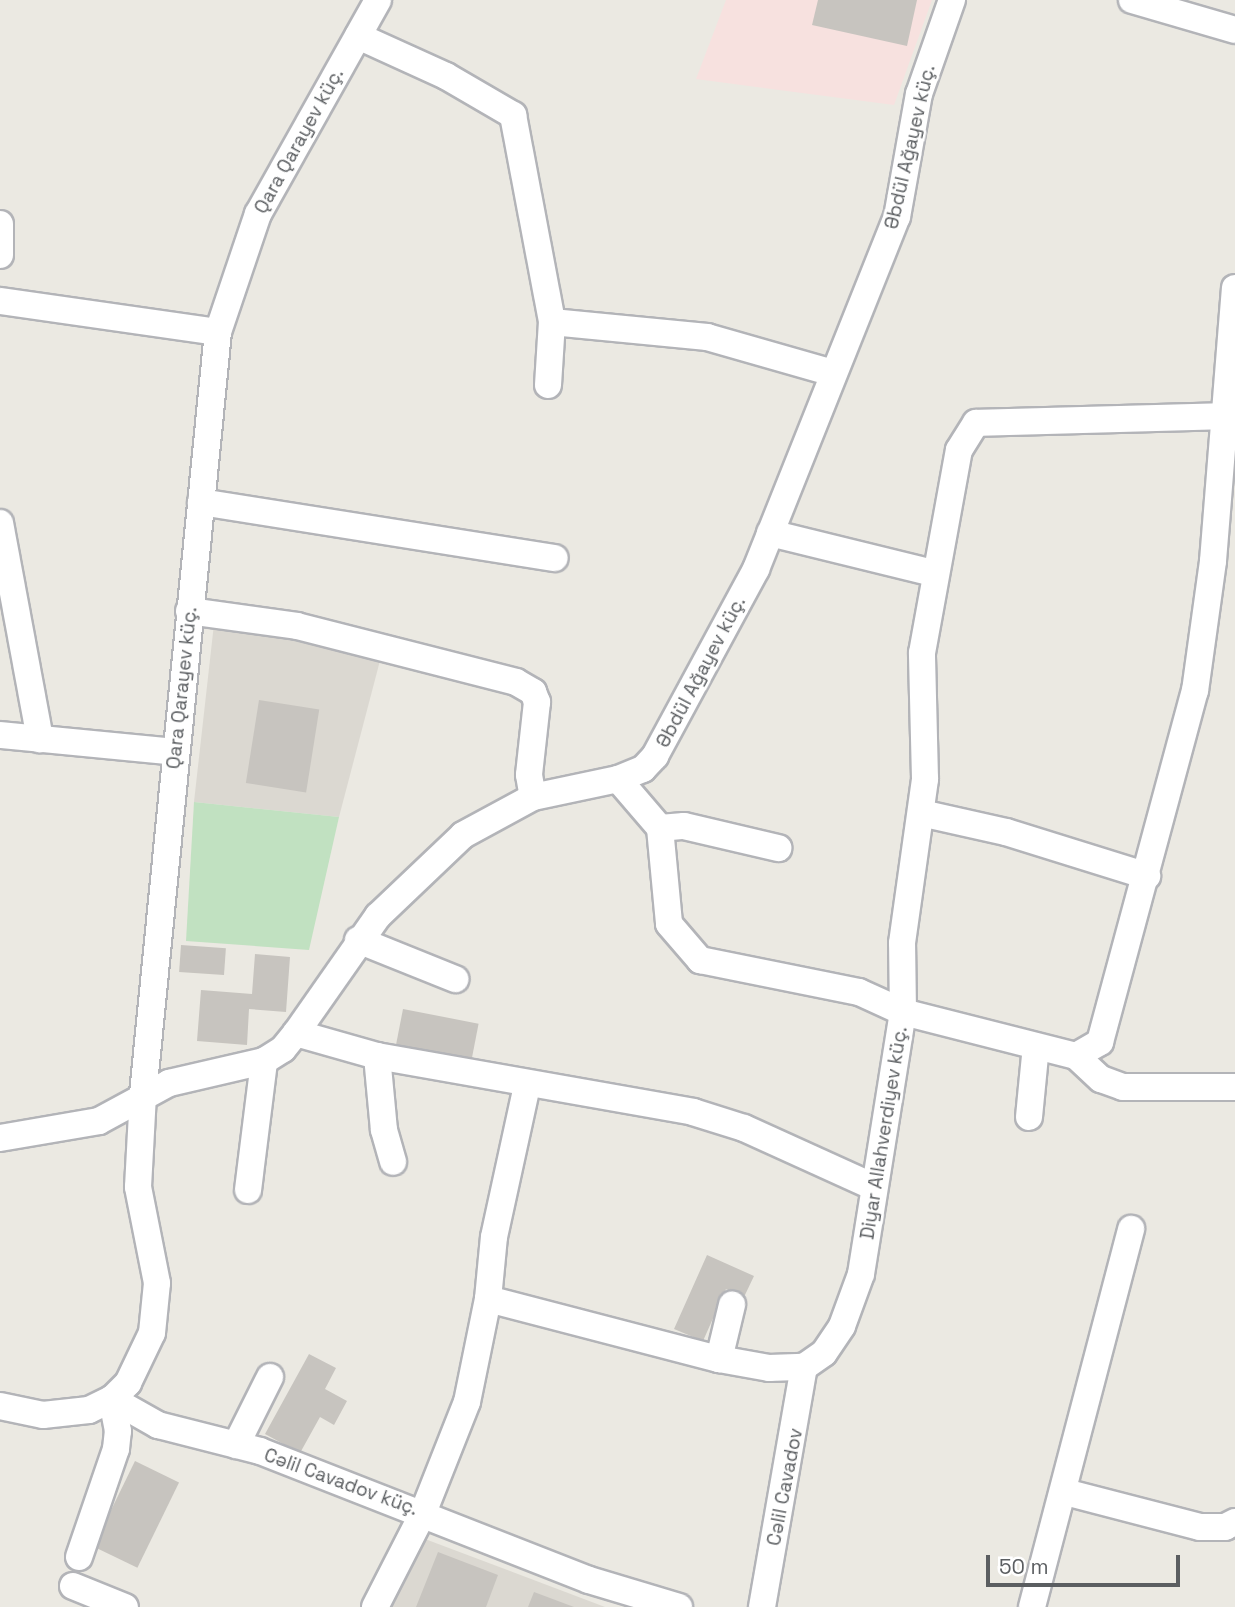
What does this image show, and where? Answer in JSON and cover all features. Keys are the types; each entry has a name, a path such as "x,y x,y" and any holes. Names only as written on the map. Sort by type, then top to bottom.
{"street":[{"name":"Qara Qarayev küç.","path":"111,1399 142,1359 157,1307 138,1187 143,1094 218,332 258,214 378,0"},
{"name":"Əbdül Ağayev küç.","path":"0,1139 99,1121 143,1094 169,1083 264,1061 296,1033 358,940 463,835 533,797 618,779 643,769 655,756 756,569 897,217 919,94 952,0"},
{"path":"1138,1 1235,30"},
{"path":"358,36 399,59 446,76 513,115 552,322 548,385"},
{"path":"0,224 0,255"},
{"path":"1235,288 1226,416 1195,691 1100,1042 1076,1056 1101,1079 1123,1087 1235,1087"},
{"path":"0,301 218,332"},
{"path":"552,322 707,337 833,373"},
{"path":"618,779 660,828 669,924 700,960 859,992 903,1012 902,943 925,779 922,653 933,573 959,450 976,423 1226,416"},
{"path":"201,502 555,558"},
{"path":"0,523 40,739"},
{"path":"770,533 933,573"},
{"path":"190,611 309,629 516,682 533,692 537,702 529,765 533,797"},
{"path":"0,735 175,752"},
{"path":"921,813 1006,832 1147,876"},
{"path":"660,828 684,826 778,848"},
{"path":"358,940 455,979"},
{"name":"Diyar Allahverdiyev küç.","path":"804,1367 824,1353 842,1326 863,1262 872,1186 898,1058 903,1012 1076,1056"},
{"path":"296,1033 377,1056 527,1086 706,1116 744,1128 872,1186"},
{"path":"1029,1118 1036,1046"},
{"path":"377,1056 384,1130 393,1162"},
{"path":"248,1190 264,1061"},
{"path":"375,1607 423,1513 467,1402 488,1299 494,1237 527,1086"},
{"path":"1032,1607 1065,1492 1130,1229"},
{"path":"488,1299 719,1359 769,1368 804,1367"},
{"path":"719,1359 732,1305"},
{"name":"Cəlil Cavadov","path":"762,1607 804,1367"},
{"path":"236,1445 270,1377"},
{"path":"0,1406 69,1415 111,1399 118,1431 116,1449 79,1557"},
{"name":"Cəlil Cavadov küç.","path":"111,1399 158,1425 236,1445 423,1513 589,1580 679,1607"},
{"path":"1065,1492 1200,1527 1225,1527 1235,1522"},
{"path":"73,1586 125,1607"}],"shaded area":[{"path":"726,0 932,0 894,105 696,79"},
{"path":"214,624 382,653 339,817 194,802"},
{"path":"425,1539 605,1607 392,1607"}],"green space":[{"path":"194,802 339,817 309,950 186,941"}],"building":[{"path":"818,0 917,0 907,46 812,25"},
{"path":"259,700 319,710 306,793 246,783"},
{"path":"181,945 226,948 224,975 179,972"},
{"path":"255,954 290,957 286,1012 249,1009 247,1045 197,1041 201,990 252,994"},
{"path":"403,1009 479,1024 471,1062 396,1047"},
{"path":"707,1255 754,1276 744,1297 726,1289 703,1341 674,1329"},
{"path":"309,1354 336,1368 325,1389 347,1401 334,1425 320,1417 300,1453 265,1434"},
{"path":"135,1461 179,1482 137,1568 93,1546"},
{"path":"438,1552 498,1575 486,1607 416,1607"},
{"path":"534,1592 574,1607 528,1607"}]}
